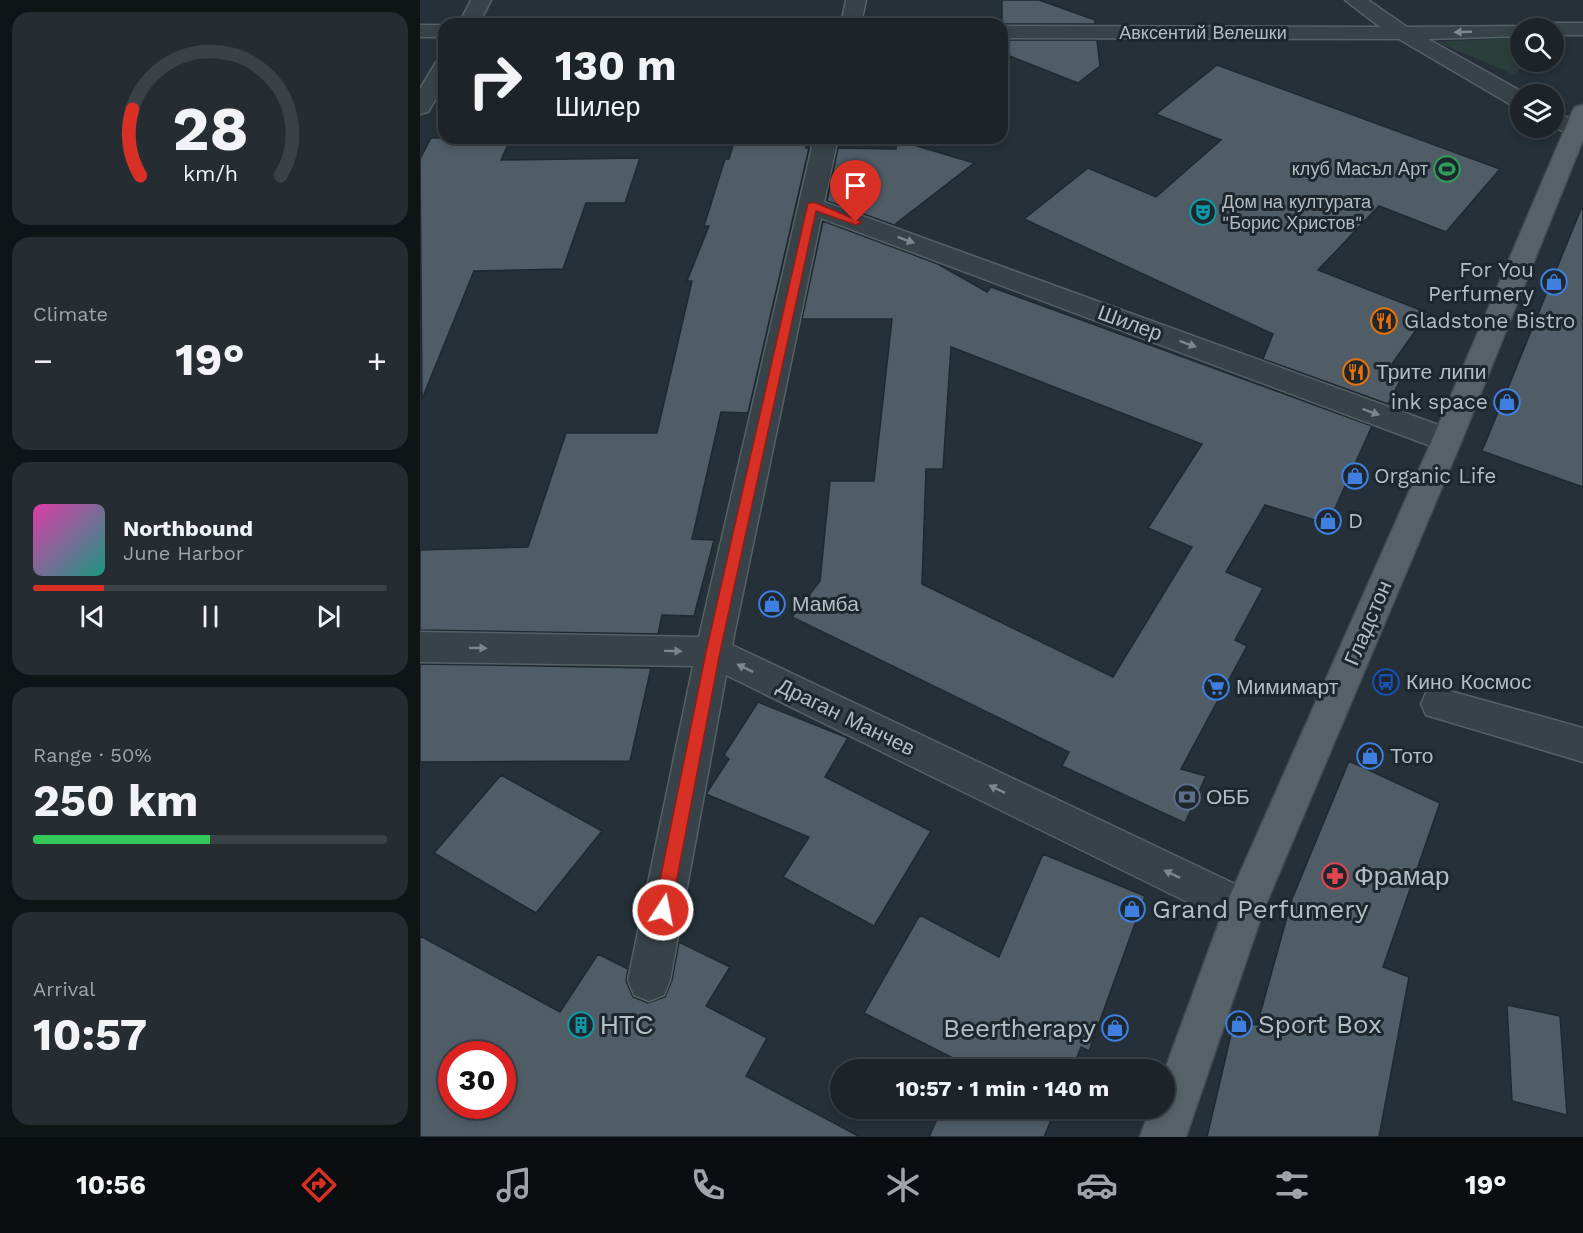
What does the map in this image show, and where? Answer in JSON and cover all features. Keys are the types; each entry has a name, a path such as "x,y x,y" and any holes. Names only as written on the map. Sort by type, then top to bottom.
{"main road":[{"name":"Гладстон","path":"1163,1137 1244,909 1447,440 1574,123"}],"street":[{"path":"472,18 481,0"},
{"path":"852,18 856,0"},
{"path":"1355,0 1403,33"},
{"path":"1564,29 1583,29"},
{"name":"Авксентий Велешки","path":"1008,32 1403,33 1510,30"},
{"path":"420,31 438,31"},
{"name":"Авксентий Велешки","path":"1403,33 1510,95"},
{"path":"420,107 438,77"},
{"path":"649,980 713,652 825,144"},
{"name":"Шилер","path":"812,206 1447,440"},
{"name":"Драган Манчев","path":"420,647 713,652 1244,909"},
{"path":"1439,704 1583,745"}],"green space":[{"path":"1510,38 1510,72 1517,72 1515,75 1437,42"}],"building":[{"path":"1002,0 1039,0 1095,20 1095,24 1008,24 1008,18 1002,18"},
{"path":"1008,40 1097,40 1100,66 1078,83 1008,55"},
{"name":"Дом на културата \"Борис Христов\"","path":"1217,65 1500,169 1446,232 1379,206 1318,270 1428,313 1392,364 1406,369 1388,404 1263,359 1273,334 1024,219 1088,168 1156,197 1221,140 1156,114"},
{"path":"431,138 438,138 438,144 508,144 501,160 640,158 625,203 586,203 563,269 474,271 422,399 420,159"},
{"path":"733,144 806,144 806,148 809,148 748,413 721,412 692,539 714,540 694,616 662,615 658,634 420,630 420,550 528,547 566,433 657,433 692,281 687,281 709,226 704,226 725,159 729,159"},
{"path":"897,144 910,144 974,163 894,225 827,201 838,148 896,149"},
{"path":"1581,209 1583,209 1583,487 1482,451"},
{"path":"823,221 938,264 987,292 991,287 1372,426 1328,524 1265,505 1226,572 1263,588 1235,640 1247,646 1181,769 1206,776 1185,823 1062,766 1069,752 792,617 820,581 830,481 874,481 892,319 802,319","holes":["951,347 1202,444 1148,528 1192,547 1113,677 922,584 926,469 943,469"]},
{"path":"420,664 651,668 630,761 420,762"},
{"path":"758,702 848,738 825,777 931,831 874,926 783,877 809,837 706,794 729,759 724,755"},
{"path":"1349,761 1440,803 1383,967 1409,977 1379,1137 1207,1137 1234,1022 1257,1025 1292,899"},
{"path":"501,775 602,831 536,913 434,853"},
{"path":"1043,854 1145,896 1089,1051 1081,1047 1076,1059 955,1059 864,1013 920,915 999,957"},
{"name":"НТС","path":"420,936 560,1012 598,954 628,969 626,981 633,997 648,1003 665,997 672,980 679,942 730,967 706,1006 767,1038 746,1076 860,1137 420,1137"},
{"path":"1507,1005 1560,1016 1567,1115 1512,1101"},
{"path":"937,1119 1051,1119 1044,1137 929,1137"}],"place":[{"name":"клуб Масъл Арт","path":"1447,169"},
{"name":"Дом на културата \"Борис Христов\"","path":"1203,212"},
{"name":"For You Perfumery","path":"1554,282"},
{"name":"Gladstone Bistro","path":"1384,321"},
{"name":"Трите липи","path":"1356,372"},
{"name":"ink space","path":"1507,402"},
{"name":"Organic Life","path":"1355,476"},
{"name":"D","path":"1328,521"},
{"name":"Мамба","path":"772,604"},
{"name":"Кино Космос","path":"1386,682"},
{"name":"Мимимарт","path":"1216,687"},
{"name":"Тото","path":"1370,756"},
{"name":"ОББ","path":"1187,797"},
{"name":"Фрамар","path":"1335,876"},
{"name":"Grand Perfumery","path":"1132,909"},
{"name":"Sport Box","path":"1239,1024"},
{"name":"НТС","path":"581,1025"},
{"name":"Beertherapy","path":"1115,1028"}],"route":[{"path":"663,910 713,652 812,206 856,222"}]}
